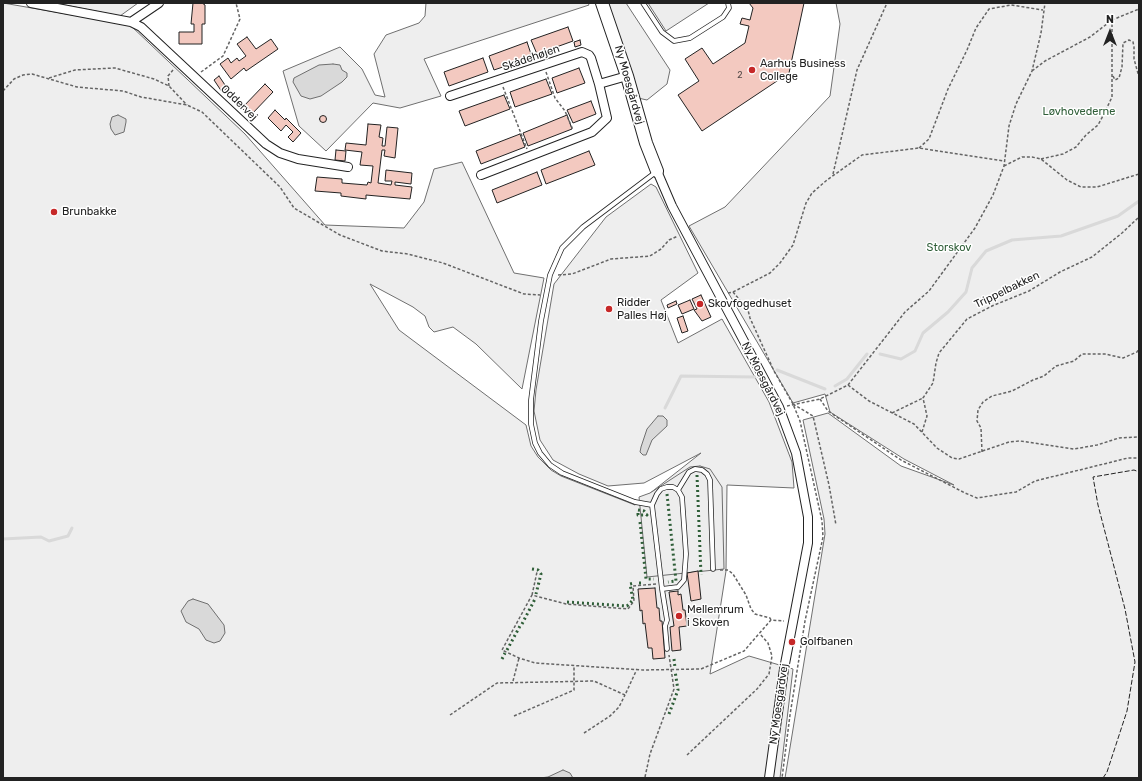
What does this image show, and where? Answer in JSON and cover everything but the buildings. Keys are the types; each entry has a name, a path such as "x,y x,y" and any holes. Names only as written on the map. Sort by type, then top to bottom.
{"street":[{"name":"Oddervej","path":"31,3 131,22 141,27 266,144 280,153 298,159 348,167"},
{"path":"131,22 159,3"},
{"name":"Ny Moesgårdvej","path":"602,3 627,76 646,143 672,206 779,407 796,453 808,517 808,543 785,662 769,778"},
{"name":"Skådehøjen","path":"450,96 578,53 586,53 591,58 607,118 592,132 481,175"},
{"path":"599,84 627,76"}],"lane":[{"path":"643,3 662,32 674,41 690,38 723,17 729,8 728,3"},
{"path":"652,504 634,502 562,473 550,465 540,453 535,443 532,424 532,400 541,321 546,294 550,274 562,248 582,227 658,171"},
{"path":"678,490 684,477 695,469 702,470 707,474 710,480 713,569"},
{"path":"662,589 678,587 684,580 686,554 682,497 678,490 673,487 661,489 652,504 662,589 667,620 665,626 668,649"}],"path":[{"path":"195,77 223,56 240,19 236,3"},
{"path":"833,175 857,70 887,3"},
{"path":"779,407 820,399 848,385 905,312 929,291 975,228 993,195 1004,166 1009,126 1016,104 1032,72 1041,33 1045,3"},
{"path":"919,148 929,139 948,89 976,28 989,9 1011,5 1044,10"},
{"path":"1032,72 1045,61 1090,37 1112,20 1139,9"},
{"path":"1004,166 1022,157 1041,159 1063,154 1076,147 1086,135 1098,125 1112,97 1112,20"},
{"path":"1112,75 1115,80 1119,78 1122,67 1123,43 1129,40 1133,42 1134,59 1139,77"},
{"path":"169,86 168,76 180,62"},
{"path":"544,65 555,98 565,111 576,138"},
{"path":"47,78 75,70 115,68 154,79 169,86 187,105"},
{"path":"3,91 14,79 23,75 32,74 77,87 123,91 141,97 187,105 202,112 280,187 294,208 340,235 382,251 408,254 443,263 524,294 546,294"},
{"path":"500,80 514,120 530,156"},
{"path":"720,296 732,292 770,273 780,263 793,245 806,203 812,193 833,175 862,155 919,148 1004,161"},
{"path":"1041,159 1067,180 1081,187 1097,188 1139,174"},
{"name":"Trippelbakken","path":"923,398 933,382 939,354 967,319 992,306 1029,291 1060,272 1092,257 1139,217"},
{"path":"550,274 564,276 611,260 650,256 661,249 669,240 687,234"},
{"path":"732,292 748,310 750,318 774,371 793,404 813,416 829,485 836,525"},
{"path":"982,452 981,428 977,421 978,410 983,402 992,396 1012,391 1044,376 1056,366 1074,361 1082,354 1104,354 1122,358 1130,355 1139,348"},
{"path":"848,385 869,401 914,424 937,448 952,458 966,458 1009,442 1020,441 1074,449 1097,445 1119,438 1139,437"},
{"path":"892,413 923,398 927,416 922,432"},
{"path":"820,399 828,410 901,460 977,498 1016,492 1035,481 1128,458 1139,458"},
{"path":"713,569 728,570 732,574 746,595 751,609 755,614 770,618 771,620 781,620"},
{"path":"537,572 532,595 502,650 519,658 535,663 637,669 701,669 739,654 750,646 771,620"},
{"path":"532,595 566,604 628,609 634,601 634,586 662,583"},
{"path":"687,755 758,689 769,674 772,656 768,642 760,634"},
{"path":"645,777 650,754 674,689 668,649"},
{"path":"513,681 519,658"},
{"path":"514,716 574,690 574,666"},
{"path":"584,733 610,716 619,707 637,669"},
{"path":"450,715 497,683 513,681 594,681 625,696"}],"green space":[{"path":"3,3 130,25 245,134 325,225 404,228 424,202 434,169 462,162 514,273 544,278 522,389 476,344 453,327 434,332 429,327 425,316 413,307 370,284 399,330 526,425 531,446 538,457 551,470 561,476 635,505 701,453 644,483 608,486 579,474 553,460 540,440 534,411 536,390 554,284 606,217 651,184 656,187 698,273 661,300 678,343 722,319 769,402 792,462 794,488 727,485 726,571 710,674 749,656 793,669 780,778 3,778"},
{"path":"55,3 138,3 120,16"},
{"path":"426,3 588,3 589,5 424,59 441,96 400,108 373,103 326,151 299,126 283,71 340,47 362,69 375,95 385,97 374,54 386,35 419,23 425,16"},
{"path":"607,3 626,3 670,70 667,84 647,100 638,98"},
{"name":"Storskov","path":"836,3 1139,3 1139,778 785,778 825,534 824,519 803,420 828,413 901,466 954,485 904,459 830,412 825,394 793,403 689,226 725,207 830,96 840,24"}],"shaded area":[{"path":"648,3 709,3 666,31"},
{"path":"319,65 340,65 342,70 347,73 347,77 321,96 310,99 301,96 293,82 294,78"},
{"path":"118,115 126,119 126,122 124,132 115,135 110,124 112,117"},
{"path":"658,416 663,416 667,420 667,426 652,440 646,455 643,455 640,452 647,429"},
{"path":"700,466 710,469 722,487 724,569 647,577 639,497 650,493 690,467"},
{"path":"193,599 208,604 224,625 225,633 220,641 214,643 206,640 199,629 186,622 181,611 188,601"},
{"path":"563,770 570,773 573,778 540,778 548,777"}],"waterway":[{"path":"880,354 901,359 915,351 923,333 948,312 966,292 972,268 986,251 1012,240 1061,236 1118,216 1139,201"},
{"path":"835,386 847,379 867,354"},
{"path":"777,370 825,389"},
{"path":"665,408 681,376 755,377"},
{"path":"3,539 41,537 49,541 68,536 72,528"}],"hedge":[{"path":"697,475 701,575"},
{"path":"667,494 676,581 668,582"},
{"path":"638,510 644,511 647,515 638,515 638,510"},
{"path":"640,522 646,579 654,579"},
{"path":"532,569 538,570 541,574 536,594"},
{"path":"567,602 627,606 633,600 630,584 634,583"},
{"path":"639,583 644,583"},
{"path":"522,624 535,599"},
{"path":"507,650 520,626"},
{"path":"502,659 505,653"},
{"path":"674,659 675,668"},
{"path":"669,714 678,690 675,671"}],"fence":[{"path":"1103,778 1107,772 1127,711 1135,662 1125,609 1098,505 1093,477 1134,470 1139,472"}],"place":[{"name":"Aarhus Business College","path":"752,70"},
{"name":"Brunbakke","path":"54,212"},
{"name":"Skovfogedhuset","path":"700,304"},
{"name":"Ridder Palles Høj","path":"609,309"},
{"name":"Mellemrum i Skoven","path":"679,616"},
{"name":"Golfbanen","path":"792,642"}],"park label":[{"name":"Løvhovederne","path":"1079,112"}]}
